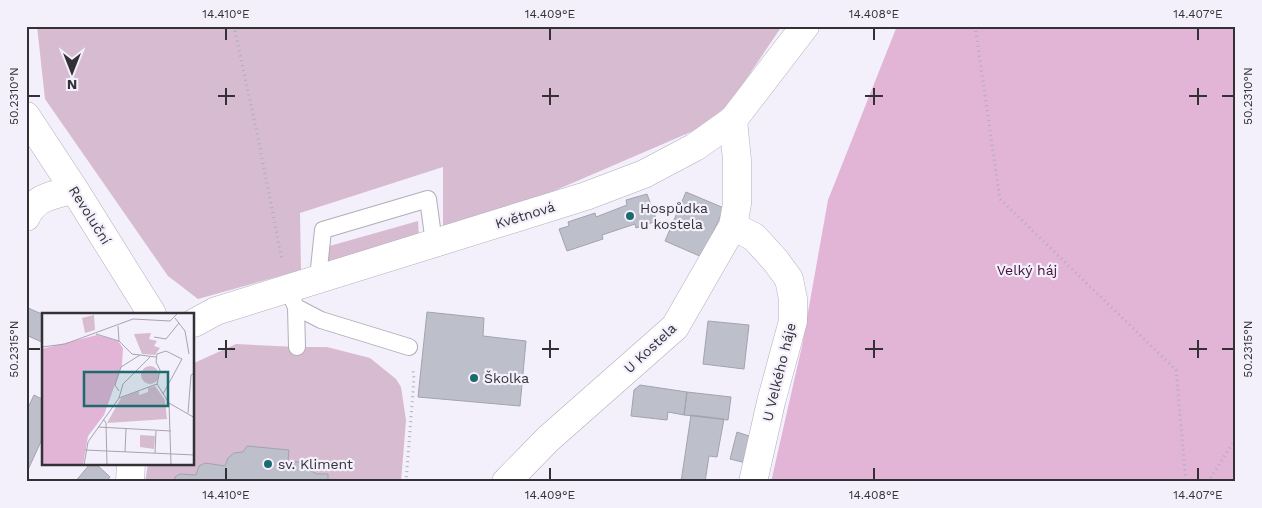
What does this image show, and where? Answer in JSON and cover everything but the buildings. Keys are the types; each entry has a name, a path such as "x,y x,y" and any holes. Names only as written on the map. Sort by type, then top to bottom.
{"street":[{"name":"Květnová","path":"195,322 216,311 291,297 318,278 586,196 644,174 695,147 733,120 805,26"},
{"name":"Revoluční","path":"26,116 151,313"},
{"name":"U Kostela","path":"506,482 548,439 675,327 733,226 737,204 737,160 733,120"},
{"path":"26,217 35,203 74,189"},
{"name":"U Velkého háje","path":"733,226 754,237 775,260 789,279 793,300 793,321 771,402 753,482"},
{"path":"130,482 131,466"}],"lane":[{"path":"318,278 323,230 428,200 434,243"},
{"path":"291,297 297,348"},
{"path":"291,297 321,320 409,348"}],"path":[{"path":"234,26 291,297"},
{"path":"976,26 1000,200 1176,370 1186,482"},
{"path":"406,482 414,379 409,348"},
{"path":"1208,482 1236,438"}],"shaded area":[{"path":"37,26 782,26 732,100 707,125 526,203 443,227 443,167 300,213 301,270 198,299 168,276 45,99"},
{"path":"418,221 419,237 328,262 326,247"},
{"path":"236,344 327,347 370,358 396,379 401,387 406,420 401,482 145,482 148,466 195,466 195,363"}],"green space":[{"name":"Velký háj","path":"897,26 1236,26 1236,482 771,482 802,346 828,200"}],"place":[{"name":"Hospůdka u kostela","path":"630,216"},
{"name":"Školka","path":"474,378"},
{"name":"sv. Kliment","path":"268,464"}]}
